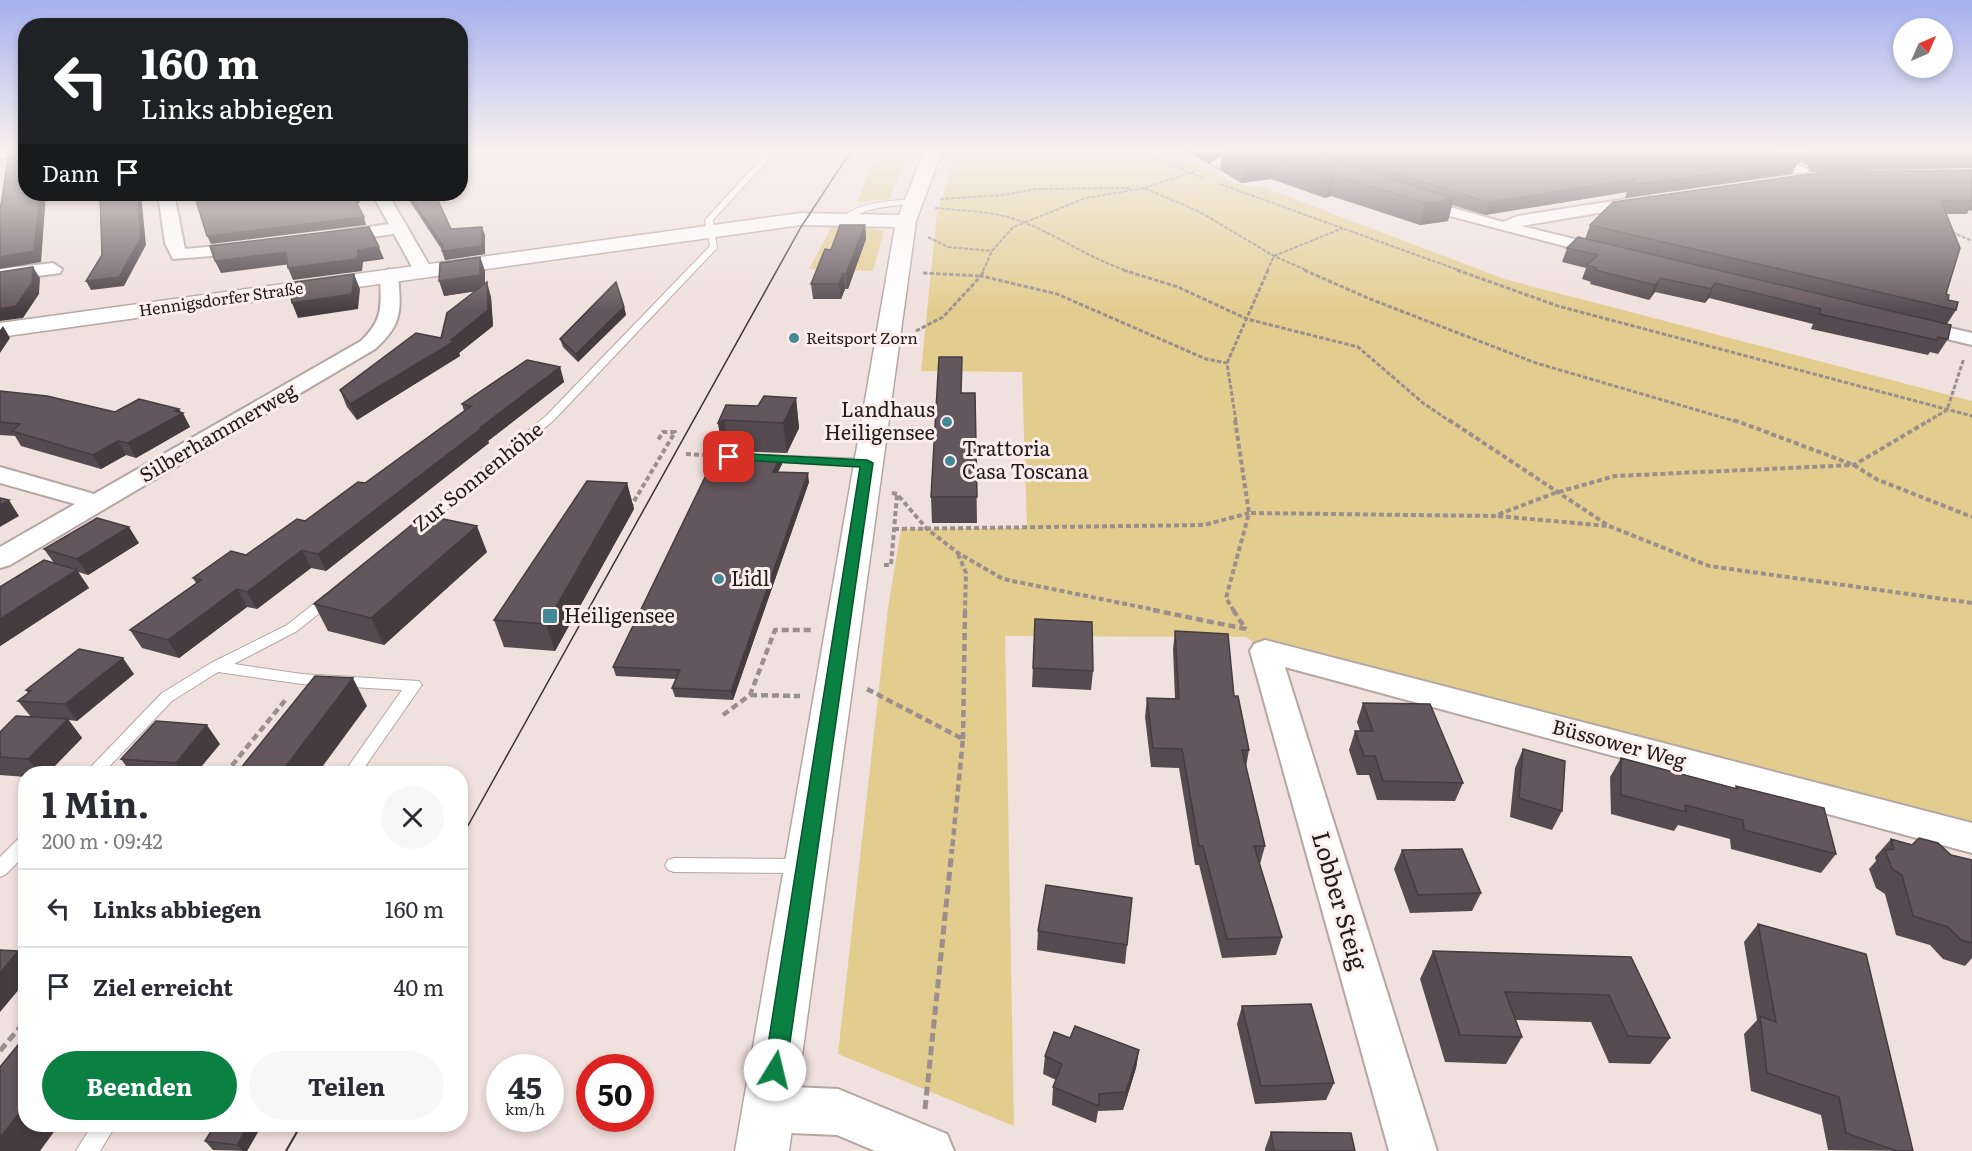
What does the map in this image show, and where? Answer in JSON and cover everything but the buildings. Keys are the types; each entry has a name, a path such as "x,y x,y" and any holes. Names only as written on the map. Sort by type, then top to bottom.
{"main road":[{"path":"765,1130 906,221 923,205"},
{"name":"Hennigsdorfer Straße","path":"0,330 801,219 906,221"}],"street":[{"path":"168,205 175,251 179,255 272,245"},
{"path":"387,205 423,270"},
{"path":"1426,205 1503,227 1628,257"},
{"path":"1503,227 1518,221 1620,205"},
{"path":"319,239 401,228"},
{"path":"0,276 53,269"},
{"name":"Silberhammerweg","path":"0,559 368,345 386,330 391,315 389,275"},
{"path":"1891,320 1971,339"},
{"path":"0,475 98,503"},
{"name":"Büssower Weg","path":"1256,640 1972,838"},
{"name":"Lobber Steig","path":"1256,640 1413,1151"},
{"path":"765,1130 838,1112 926,1149"}],"lane":[{"path":"710,231 709,220 723,205"},
{"path":"844,219 855,210 895,205"},
{"name":"Zur Sonnenhöhe","path":"402,539 550,418 714,246 710,231"},
{"path":"729,457 865,474"},
{"path":"100,766 167,697 216,667 292,628 338,591"},
{"path":"216,667 302,679 414,685 357,766"},
{"path":"0,869 18,850"},
{"path":"674,865 805,866"},
{"path":"87,1151 100,1132"}],"path":[{"path":"942,205 1003,215 1024,222 1100,262 1178,287 1247,319 1358,347 1423,403 1555,493 1609,526 1708,566 1972,603"},
{"path":"888,333 924,330 962,301 981,276 992,251 1013,227 1069,205"},
{"path":"1183,205 1274,256 1370,299 1536,363 1712,412 1854,465 1876,479 1972,517"},
{"path":"1276,205 1558,306 1972,416"},
{"path":"1256,640 1226,598 1250,513 1227,363 1274,256 1344,228"},
{"path":"1950,232 1972,241"},
{"path":"928,236 948,247 992,251"},
{"path":"898,272 981,276 1057,294 1206,359 1227,363"},
{"path":"1494,516 1555,493 1615,477 1854,465 1947,409 1971,339"},
{"path":"627,514 675,432 663,432 658,440"},
{"path":"686,454 729,457"},
{"path":"865,474 897,494 927,529 958,553 1003,579 1256,640"},
{"path":"879,565 891,565 897,494"},
{"path":"894,529 1204,525 1250,513 1494,516 1609,526"},
{"path":"926,1149 963,739 966,573 958,553"},
{"path":"750,695 775,630 841,631"},
{"path":"231,766 302,679"},
{"path":"723,715 750,695 834,685 963,739"},
{"path":"0,1051 18,1030"}],"shaded area":[{"path":"940,205 1309,205 1504,279 1972,401 1972,838 1265,651 1246,637 1005,636 1014,1126 838,1054 888,608 901,529 1027,528 1022,372 921,371"},
{"path":"832,226 862,227 884,231 873,271 809,269"}],"tram line":[{"path":"468,826 801,227 816,205"},
{"path":"286,1151 297,1132"}],"place":[{"name":"Reitsport Zorn","path":"794,338"},
{"name":"Landhaus Heiligensee","path":"947,422"},
{"name":"Trattoria Casa Toscana","path":"950,461"},
{"name":"Lidl","path":"719,579"},
{"name":"Heiligensee","path":"550,616"}],"route":[{"path":"729,457 867,463 775,1070"}]}
